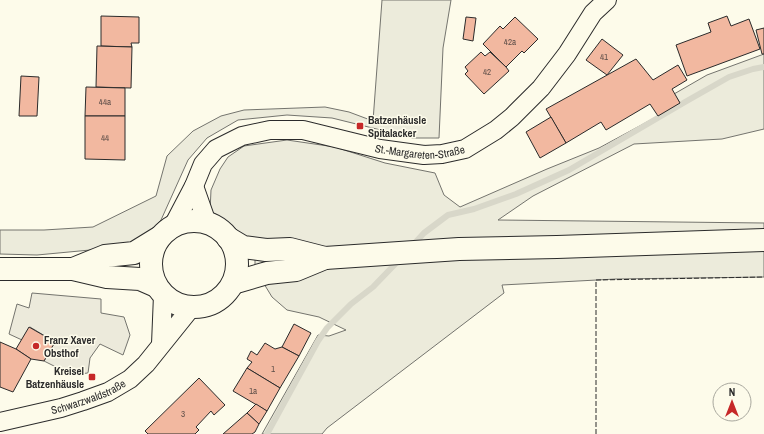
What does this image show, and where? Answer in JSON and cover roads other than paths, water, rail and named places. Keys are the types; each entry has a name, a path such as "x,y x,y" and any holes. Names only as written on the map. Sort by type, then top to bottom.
{"main road":[{"path":"73,269 104,256 134,253 166,232 181,223 198,221 215,226 228,238 233,246 236,255 236,274 233,283 226,294 216,302 204,307 191,308 171,302 160,291 152,279 150,261 155,244 166,232"},
{"path":"228,238 243,247 266,250 290,249 325,258"},
{"path":"233,283 267,274 296,270 325,258 459,249 764,240"},
{"path":"0,269 73,269 107,277 140,279 160,291"}],"street":[{"name":"St.-Margareten-Straße","path":"166,232 194,186 203,164 216,149 242,136 270,130 303,130 380,148 424,155 442,154 465,149 496,130 512,117 541,88 567,54 593,13 607,0"},
{"path":"194,186 207,223"},
{"path":"160,291 161,344"},
{"name":"Schwarzwaldstraße","path":"0,422 61,408 108,392 130,379 146,364 191,308"}],"waterway":[{"path":"412,246 424,233 448,215 474,209 516,194 569,170 729,77 764,67"},
{"path":"267,434 318,341 327,328 351,304 373,287 399,260"}],"place":[{"name":"Batzenhäusle Spitalacker","path":"360,126"},
{"name":"Franz Xaver Obsthof","path":"36,346"},
{"name":"Kreisel Batzenhäusle","path":"92,377"}]}
